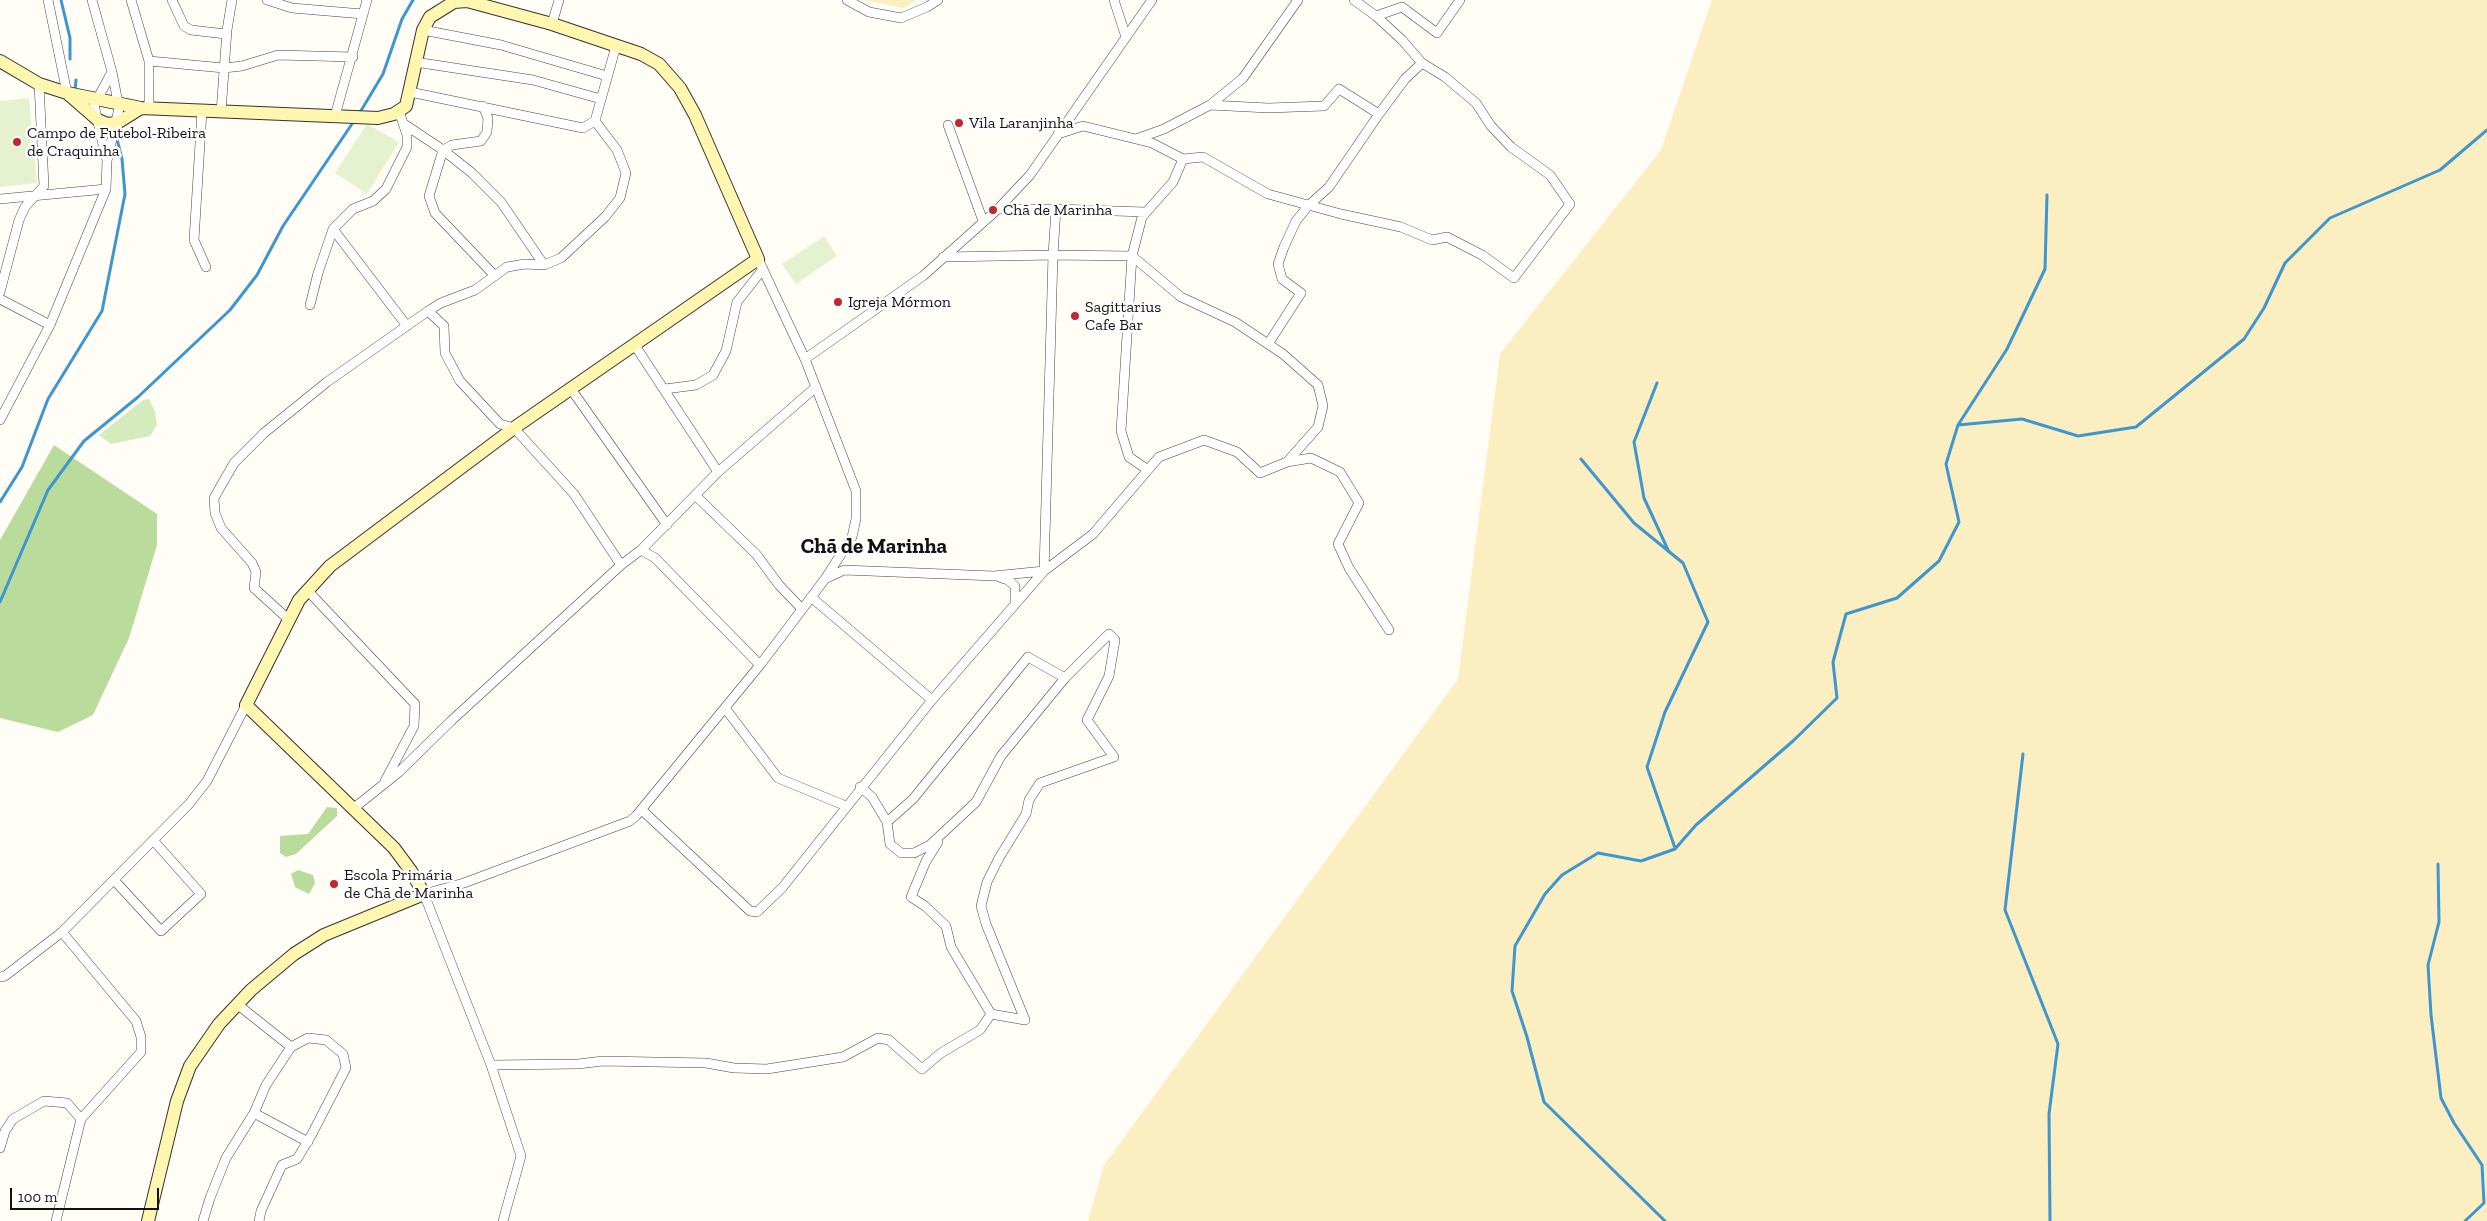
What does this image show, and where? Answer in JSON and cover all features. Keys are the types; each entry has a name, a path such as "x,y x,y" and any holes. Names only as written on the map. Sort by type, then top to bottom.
{"street":[{"path":"48,0 67,93 98,120 107,124 117,123 145,108"},
{"path":"0,420 4,406 50,325 106,189 107,161 117,123 119,102 92,0"},
{"path":"131,0 144,52 149,61 145,108"},
{"path":"172,0 184,26 190,30 226,34"},
{"path":"220,112 226,34 232,0"},
{"path":"271,0 292,8 363,14"},
{"path":"338,116 367,0"},
{"path":"552,24 559,0"},
{"path":"847,0 869,12 901,18 938,0"},
{"path":"1114,0 1126,37"},
{"path":"805,359 923,276 998,209 1030,175 1152,0"},
{"path":"1136,139 1164,129 1210,105 1243,78 1298,0"},
{"path":"1058,134 1083,126 1152,143 1183,159 1203,157 1268,194 1308,206 1401,227 1432,240 1447,237 1482,255 1514,278 1570,204 1550,175 1511,147 1491,126 1476,103 1445,77 1422,63 1402,40 1376,16 1354,0"},
{"path":"1376,16 1402,7 1437,33 1460,0"},
{"path":"0,61 39,84 67,93 145,108 378,118 399,111 406,106 423,30 430,17 443,7 454,2 467,1 552,24 641,54 659,64 680,88 694,115 805,359 856,491 852,537 825,579 643,811 630,821 464,883 424,894 324,936 294,954 237,1004 219,1024 190,1066 169,1127 148,1221"},
{"path":"423,30 501,44 607,76"},
{"path":"410,92 583,128 595,121 616,46"},
{"path":"149,61 224,68 242,66 278,55 353,57"},
{"path":"415,62 533,80 601,99"},
{"path":"1268,344 1301,293 1282,279 1278,264 1296,221 1308,206 1329,187 1405,78 1422,63"},
{"path":"107,161 94,110 96,98 112,72"},
{"path":"0,292 19,220 25,207 44,186 45,173 39,84"},
{"path":"1210,105 1268,108 1324,106 1339,89 1379,114"},
{"path":"483,106 488,118 487,132 481,141 452,145 443,150 429,196 435,213 495,276"},
{"path":"202,111 194,240 206,267"},
{"path":"310,305 318,273 333,229 353,209 373,201 386,188 407,147 407,135 399,111"},
{"path":"288,619 254,588 256,572 252,563 221,528 215,513 214,498 234,463 264,433 327,382 428,311 441,303 475,290 507,267 525,264 544,265 561,258 605,217 620,198 626,173 617,150 595,121"},
{"path":"404,124 443,150 472,173 501,202 544,265"},
{"path":"948,125 983,221"},
{"path":"1148,470 1129,457 1121,431 1132,256 1142,217 1172,182 1183,159"},
{"path":"0,200 106,189"},
{"path":"998,209 1145,212"},
{"path":"1044,571 1056,209"},
{"path":"333,229 407,326"},
{"path":"943,257 1132,256 1181,297 1235,322 1283,354 1318,385 1323,406 1318,427 1288,462"},
{"path":"0,977 5,976 62,932 189,804 207,781 288,619 307,590 338,560 514,428 571,388 634,344 761,264"},
{"path":"665,390 696,385 713,375 726,352 737,302 761,264"},
{"path":"0,299 50,325"},
{"path":"428,311 444,326 445,353 460,381 500,424 514,428 574,494 621,565"},
{"path":"634,344 718,472"},
{"path":"354,808 399,772 451,721 621,565 641,550 718,472 816,387"},
{"path":"571,388 667,525"},
{"path":"643,811 750,911 758,912 782,888 932,700 1044,571 1093,534 1159,456 1204,440 1237,452 1260,473 1288,462 1311,458 1340,472 1359,503 1338,544 1349,568 1389,630"},
{"path":"696,496 756,554 779,586 802,609"},
{"path":"641,550 655,558 760,664"},
{"path":"825,579 844,570 994,576 1044,571"},
{"path":"994,576 1008,580 1015,586 1015,604"},
{"path":"307,590 415,704 414,726 382,786"},
{"path":"811,597 932,700"},
{"path":"1110,634 1115,640 1109,676 1087,720 1114,757 1040,783 1029,800 1026,814 999,858 988,882 981,906 986,924 1025,1020 991,1014 951,947 946,926 925,906 911,897 926,861 943,835 958,816 976,802 1001,756 1065,678 1110,634"},
{"path":"887,822 913,799 1028,657 1065,678"},
{"path":"246,705 394,848 412,871 424,894 491,1065 521,1156 503,1221"},
{"path":"725,708 778,778 846,806"},
{"path":"860,788 872,797 887,822 890,844 902,853 914,853 930,845 943,835"},
{"path":"114,880 162,931 201,894 153,840"},
{"path":"56,1221 81,1119 141,1052 141,1037 136,1020 62,932"},
{"path":"237,1004 292,1048"},
{"path":"491,1065 578,1064 603,1061 706,1063 734,1068 767,1069 843,1057 878,1038 889,1040 922,1069 941,1052 980,1030 991,1014"},
{"path":"203,1221 226,1158 254,1113 266,1085 292,1048 308,1038 326,1040 343,1054 346,1068 308,1142 297,1159 282,1165 261,1211 259,1221"},
{"path":"0,1148 4,1131 10,1123 44,1101 63,1101 81,1119"},
{"path":"254,1113 308,1142"}],"green space":[{"name":"Campo de Futebol-Ribeira de Craquinha","path":"29,98 37,183 0,187 0,101"},
{"path":"367,124 399,142 367,194 335,173"},
{"path":"824,236 837,256 796,284 782,264"},
{"path":"149,399 155,411 157,425 150,436 111,444 99,435 143,400"},
{"path":"54,445 157,514 157,545 129,638 93,715 58,732 0,718 0,540"},
{"path":"327,807 337,808 337,816 296,854 286,857 280,853 280,836 308,834"},
{"path":"298,870 313,875 315,883 309,894 295,887 291,874"}],"sand":[{"path":"864,0 916,0 904,8"},
{"path":"1712,0 2487,0 2487,1221 1088,1221 1104,1165 1458,679 1500,354 1661,150"}],"waterway":[{"path":"61,0 70,38 70,59"},
{"path":"359,114 383,74 402,19 413,0"},
{"path":"75,91 76,80"},
{"path":"0,602 48,490 84,441 138,397 230,310 257,275 283,226 354,121"},
{"path":"1665,1221 1544,1102 1527,1037 1512,991 1515,946 1545,894 1562,875 1598,853 1641,861 1675,849 1696,825 1793,741 1837,698 1833,662 1846,614 1897,598 1939,561 1959,522 1946,464 1958,425 2022,419 2078,436 2136,427 2244,339 2264,308 2285,263 2330,218 2440,170 2487,130"},
{"path":"0,502 22,467 48,399 102,311 125,194 122,159 116,135"},
{"path":"1958,425 2007,349 2045,269 2047,195"},
{"path":"1657,383 1634,442 1644,498 1669,552"},
{"path":"1581,459 1634,523 1683,563 1708,622 1665,712 1647,767 1675,848"},
{"path":"2023,754 2005,910 2058,1044 2049,1114 2050,1221"},
{"path":"2438,864 2439,922 2428,965 2431,1015 2441,1098 2454,1123 2482,1165 2484,1203 2465,1221"}],"place":[{"name":"Vila Laranjinha","path":"959,123"},
{"name":"Campo de Futebol-Ribeira de Craquinha","path":"17,142"},
{"name":"Chã de Marinha","path":"993,210"},
{"name":"Igreja Mórmon","path":"838,302"},
{"name":"Sagittarius Cafe Bar","path":"1075,316"},
{"name":"Escola Primária de Chã de Marinha","path":"334,884"}],"district":[{"name":"Chã de Marinha","path":"874,547"}]}
